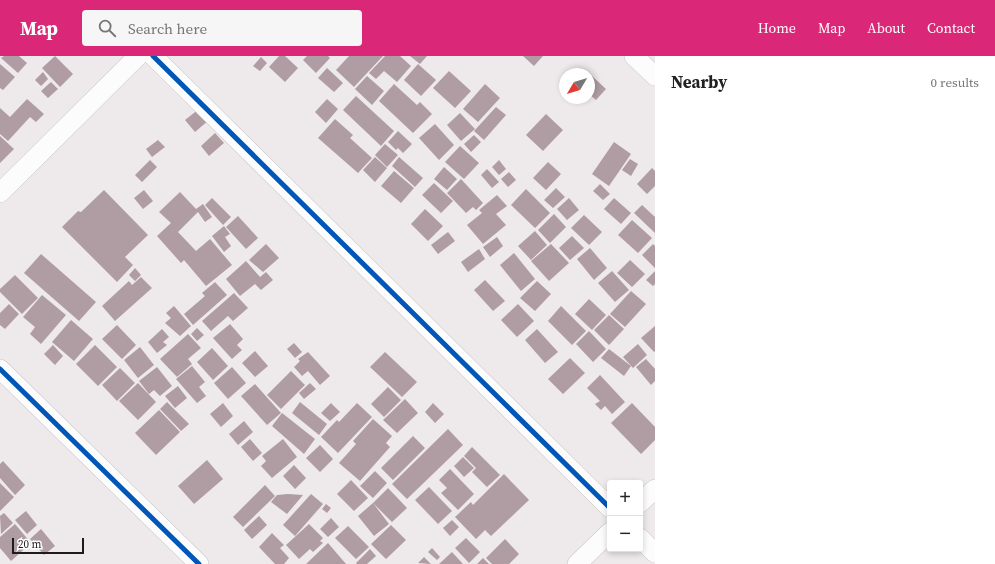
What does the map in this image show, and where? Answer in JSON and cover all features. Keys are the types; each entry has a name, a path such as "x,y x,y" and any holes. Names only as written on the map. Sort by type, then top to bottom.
{"street":[{"path":"0,194 138,56"},
{"path":"153,56 607,505"},
{"path":"634,56 655,76"},
{"path":"0,368 199,564"},
{"path":"643,500 655,489"},
{"path":"577,564 607,535"},
{"path":"643,541 655,553"}],"building":[{"path":"4,56 19,56 27,63 18,73 1,58"},
{"path":"55,56 73,74 60,87 42,68"},
{"path":"279,56 285,56 298,68 285,82 269,67"},
{"path":"307,56 328,56 330,58 316,73 303,60"},
{"path":"349,56 383,56 354,87 336,70"},
{"path":"385,56 400,56 411,66 397,82 384,71 376,79 369,73"},
{"path":"410,56 427,56 420,64"},
{"path":"523,56 543,56 534,66"},
{"path":"261,57 267,63 260,71 253,66"},
{"path":"0,64 15,77 3,90 0,88"},
{"path":"418,64 436,80 421,96 404,80"},
{"path":"327,68 343,83 334,92 318,78"},
{"path":"449,71 471,91 455,108 433,88"},
{"path":"43,72 48,79 41,86 35,80"},
{"path":"367,76 384,91 372,105 355,89"},
{"path":"595,79 606,89 596,100 595,99"},
{"path":"51,82 58,89 48,98 41,91"},
{"path":"394,84 417,105 420,102 432,114 413,133 379,101"},
{"path":"485,84 500,98 478,122 463,109"},
{"path":"356,96 394,131 381,146 343,110"},
{"path":"27,99 44,114 36,122 30,117 8,141 0,134 0,108 10,117"},
{"path":"327,99 338,109 326,123 315,112"},
{"path":"496,107 506,115 484,140 474,131"},
{"path":"199,109 209,120 195,132 185,120"},
{"path":"460,113 475,129 461,141 447,125"},
{"path":"546,114 563,130 543,151 526,135"},
{"path":"335,119 353,135 350,138 372,158 358,173 318,138"},
{"path":"435,124 454,145 439,160 419,138"},
{"path":"398,131 412,144 403,153 398,148 396,150 388,142"},
{"path":"215,133 224,143 209,156 201,146"},
{"path":"474,135 481,142 471,152 464,144"},
{"path":"0,136 14,149 0,163"},
{"path":"158,140 165,147 152,157 146,149"},
{"path":"614,142 631,154 609,186 592,174"},
{"path":"385,144 398,155 387,167 375,155"},
{"path":"460,146 479,163 464,179 445,162"},
{"path":"375,157 387,168 375,182 363,170"},
{"path":"399,157 423,178 415,187 392,166"},
{"path":"630,159 638,164 631,176 622,170"},
{"path":"150,160 157,167 142,182 135,175"},
{"path":"499,160 506,169 499,175 492,167"},
{"path":"548,162 561,174 546,190 533,178"},
{"path":"444,167 457,179 447,190 434,179"},
{"path":"652,168 655,171 655,186 647,194 637,184"},
{"path":"487,169 499,182 492,188 481,175"},
{"path":"394,171 414,188 401,203 381,186"},
{"path":"509,172 516,180 508,187 501,179"},
{"path":"461,179 483,203 476,210 473,207 466,213 447,193"},
{"path":"434,183 453,201 441,213 422,195"},
{"path":"600,184 610,194 603,200 593,191"},
{"path":"556,188 565,197 553,208 544,200"},
{"path":"526,189 550,213 535,228 511,205"},
{"path":"104,190 148,235 125,257 133,265 117,282 62,227 78,211 81,212"},
{"path":"144,190 153,201 143,209 134,198"},
{"path":"180,192 196,209 203,204 212,217 205,222 198,212 178,232 196,251 210,239 232,265 206,286 184,260 181,263 157,236 171,223 159,212"},
{"path":"497,195 507,206 496,214 506,225 483,244 467,225 482,213 479,210"},
{"path":"212,198 231,217 223,225 205,205"},
{"path":"569,198 579,210 567,220 557,209"},
{"path":"614,198 631,213 621,224 604,209"},
{"path":"642,205 655,217 655,233 634,213"},
{"path":"425,209 443,226 428,241 411,224"},
{"path":"554,214 566,227 550,243 538,230"},
{"path":"584,215 602,232 589,245 571,228"},
{"path":"238,216 258,238 246,249 226,227"},
{"path":"632,220 652,238 638,253 618,235"},
{"path":"224,226 230,234 225,237 231,246 224,252 212,236"},
{"path":"535,231 547,245 531,260 518,246"},
{"path":"448,232 455,241 438,254 431,245"},
{"path":"572,236 584,248 570,260 559,248"},
{"path":"497,237 503,246 490,257 483,247"},
{"path":"266,244 279,258 263,272 249,260"},
{"path":"551,244 569,263 549,281 531,261"},
{"path":"653,244 655,246 655,268 642,255"},
{"path":"590,248 607,268 594,280 577,259"},
{"path":"479,249 485,259 468,272 461,262"},
{"path":"514,253 535,279 521,291 500,265"},
{"path":"41,254 96,302 79,321 24,273"},
{"path":"630,260 645,274 632,287 617,273"},
{"path":"246,261 260,277 266,272 273,280 261,290 255,284 240,296 226,279"},
{"path":"135,268 141,275 135,281 129,275"},
{"path":"612,271 629,290 615,302 598,283"},
{"path":"655,271 655,284 653,286 646,280"},
{"path":"15,275 38,298 22,314 0,292 0,289"},
{"path":"141,277 152,288 115,321 102,306 129,281 132,285"},
{"path":"485,280 505,301 493,311 474,290"},
{"path":"537,281 551,294 535,311 520,298"},
{"path":"215,282 227,295 193,325 184,314 205,296 202,293"},
{"path":"631,291 646,304 625,327 610,314"},
{"path":"234,293 248,308 233,321 228,316 211,331 202,321"},
{"path":"42,295 66,315 41,344 30,334 35,327 23,317"},
{"path":"589,299 606,315 592,330 575,314"},
{"path":"9,304 19,314 5,329 0,325 0,313"},
{"path":"518,304 534,321 517,337 501,320"},
{"path":"174,306 191,326 180,336 165,323 171,318 166,313"},
{"path":"561,306 586,331 572,345 548,321"},
{"path":"609,315 624,329 609,345 594,330"},
{"path":"71,320 93,339 74,361 52,342"},
{"path":"230,324 243,339 237,345 242,350 232,359 213,338"},
{"path":"117,325 136,345 122,359 102,339"},
{"path":"655,326 655,351 654,352 641,338"},
{"path":"197,328 204,335 197,341 191,334"},
{"path":"162,329 169,337 163,342 167,345 157,353 148,342"},
{"path":"537,329 558,352 545,363 525,340"},
{"path":"589,331 606,349 593,362 576,344"},
{"path":"188,334 201,348 188,359 192,364 177,377 160,359"},
{"path":"294,343 302,352 295,358 287,349"},
{"path":"638,344 647,355 633,368 623,357"},
{"path":"53,345 63,356 55,365 44,354"},
{"path":"95,345 117,367 98,386 76,364"},
{"path":"140,347 154,365 138,378 124,360"},
{"path":"212,348 228,366 213,380 197,362"},
{"path":"609,349 631,366 624,376 601,358"},
{"path":"255,351 268,366 255,377 242,363"},
{"path":"308,352 330,376 320,385 308,371 302,376 294,367 300,361 298,359"},
{"path":"385,352 417,382 402,397 370,367"},
{"path":"570,358 585,373 563,394 548,379"},
{"path":"646,359 655,369 655,381 651,385 636,367"},
{"path":"192,366 205,382 199,387 206,396 197,403 176,379"},
{"path":"157,367 172,386 160,396 154,390 149,394 139,381"},
{"path":"232,367 246,383 228,399 214,383"},
{"path":"120,368 135,383 117,401 102,385"},
{"path":"291,371 305,385 281,409 267,395"},
{"path":"600,375 625,402 612,414 605,406 601,410 595,404 600,401 587,388"},
{"path":"138,383 156,402 138,420 119,401"},
{"path":"310,383 316,389 304,399 299,393"},
{"path":"255,384 281,413 267,425 241,396"},
{"path":"178,386 187,398 175,408 165,396"},
{"path":"388,387 401,400 384,417 371,404"},
{"path":"405,399 418,413 397,433 383,420"},
{"path":"167,402 189,424 181,431 160,409"},
{"path":"300,402 327,424 319,435 292,413"},
{"path":"223,403 233,416 221,427 210,414"},
{"path":"331,403 340,412 330,421 321,413"},
{"path":"357,403 372,417 338,453 321,437 337,420 339,422"},
{"path":"433,403 444,414 435,423 425,412"},
{"path":"632,403 655,427 655,440 641,454 611,423"},
{"path":"159,410 180,432 156,455 135,433"},
{"path":"282,413 315,439 304,454 272,426"},
{"path":"373,419 392,436 386,443 390,447 360,481 339,463 356,444 353,441"},
{"path":"244,421 253,432 238,445 229,434"},
{"path":"448,429 463,445 407,499 392,484"},
{"path":"413,436 425,448 393,480 381,468"},
{"path":"250,439 262,453 253,461 241,447"},
{"path":"283,439 297,457 272,478 261,466 266,461 262,456"},
{"path":"320,445 333,459 320,472 306,458"},
{"path":"472,447 500,475 487,487 472,472 476,468 464,456"},
{"path":"463,457 474,468 464,477 454,466"},
{"path":"207,460 223,479 194,504 178,486"},
{"path":"3,461 25,485 15,495 0,478 0,464"},
{"path":"294,465 306,478 295,489 283,476"},
{"path":"450,469 474,494 458,510 441,493 447,488 439,480"},
{"path":"375,471 387,483 373,498 360,486"},
{"path":"504,474 529,500 491,536 485,530 476,539 455,517 471,502 473,505"},
{"path":"351,480 368,498 354,511 337,494"},
{"path":"0,483 14,497 0,511"},
{"path":"265,485 275,496 243,527 233,517"},
{"path":"429,487 452,511 438,524 415,500"},
{"path":"388,488 407,508 392,522 373,503"},
{"path":"311,494 323,504 295,536 283,525"},
{"path":"277,495 303,495 287,514 271,502"},
{"path":"373,503 389,524 374,536 358,516"},
{"path":"326,504 331,508 327,513 322,509"},
{"path":"26,511 37,525 27,534 15,520"},
{"path":"4,513 13,523 1,534 0,516"},
{"path":"259,516 267,525 252,539 244,530"},
{"path":"331,518 339,527 328,537 320,529"},
{"path":"452,520 459,527 450,536 443,528"},
{"path":"15,524 31,543 11,561 0,548 0,537"},
{"path":"309,524 323,538 320,541 323,543 313,552 310,549 299,559 286,545"},
{"path":"391,525 406,540 386,559 371,544"},
{"path":"348,526 369,547 356,559 335,538"},
{"path":"41,529 55,546 44,555 30,539"},
{"path":"272,533 284,545 280,548 289,558 284,564 275,564 259,547"},
{"path":"466,538 480,552 469,563 455,548"},
{"path":"505,539 519,554 509,564 492,564 486,558"},
{"path":"328,543 346,564 306,564"},
{"path":"432,548 440,557 437,560 428,552"},
{"path":"370,549 376,556 367,564 357,564 356,563"},
{"path":"452,552 463,564 439,564"},
{"path":"424,557 431,564 418,563"},
{"path":"483,558 489,564 477,564"}],"cycle path":[{"path":"153,56 607,505"},
{"path":"0,369 199,564"}]}
